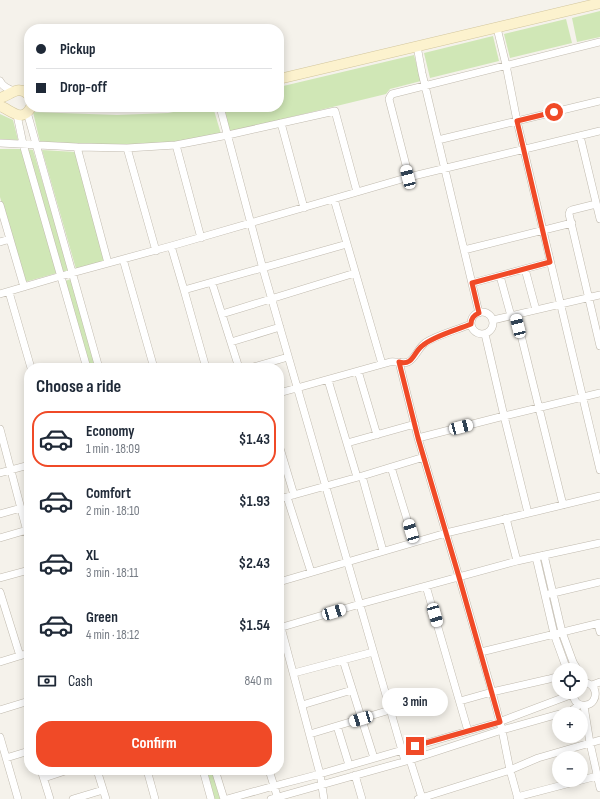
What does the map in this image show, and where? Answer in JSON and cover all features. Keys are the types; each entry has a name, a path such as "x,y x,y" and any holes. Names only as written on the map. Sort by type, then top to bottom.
{"main road":[{"path":"284,78 600,3"},
{"path":"24,91 22,90 8,94 6,105 9,111 22,115 25,112"}],"street":[{"path":"497,28 517,121 600,470"},
{"path":"408,177 390,101 392,94 600,42"},
{"path":"417,46 424,85 479,313"},
{"path":"0,81 7,88 8,94"},
{"path":"438,140 600,101"},
{"path":"9,111 23,144 86,363"},
{"path":"0,143 127,148 176,145 335,111 357,192"},
{"path":"31,112 36,144 98,363"},
{"path":"221,112 250,223 373,652 402,750 420,798 438,796 510,770 538,758 600,740"},
{"path":"281,123 304,208"},
{"path":"0,294 60,276 156,251 408,177 600,132"},
{"path":"580,136 597,193 596,204 600,219"},
{"path":"176,145 201,238"},
{"path":"77,147 108,263"},
{"path":"127,148 156,251"},
{"path":"334,199 382,364"},
{"path":"596,204 570,211 569,214 599,334 600,346"},
{"path":"0,205 24,287"},
{"path":"464,250 572,223"},
{"path":"0,242 10,239"},
{"path":"184,290 263,269 347,244"},
{"path":"171,246 205,363"},
{"path":"123,259 153,363"},
{"path":"472,283 550,262"},
{"path":"524,269 536,310"},
{"path":"222,314 355,273"},
{"path":"500,276 513,316 563,505"},
{"path":"212,283 237,363"},
{"path":"9,292 30,363"},
{"path":"493,320 600,295"},
{"path":"482,312 489,315 493,320 492,327 488,333 482,335 473,330 471,324 473,317 482,312"},
{"path":"284,392 390,362 405,363 410,361 420,348 434,338 471,324"},
{"path":"231,342 280,327"},
{"path":"485,334 528,513"},
{"path":"267,363 288,357"},
{"path":"399,362 418,438 492,692 518,798 597,776"},
{"path":"358,371 377,435"},
{"path":"328,380 347,443 383,551"},
{"path":"418,438 600,393"},
{"path":"347,443 415,424"},
{"path":"1,434 24,519"},
{"path":"284,498 424,457"},
{"path":"0,473 24,466"},
{"path":"391,467 414,542"},
{"path":"284,468 311,572"},
{"path":"284,580 446,533 600,496"},
{"path":"0,514 21,508"},
{"path":"506,518 517,561"},
{"path":"0,538 24,531"},
{"path":"284,624 517,561 600,543"},
{"path":"544,555 562,632 574,663"},
{"path":"536,557 554,634 565,663"},
{"path":"0,578 24,571"},
{"path":"545,595 600,582"},
{"path":"426,586 468,731"},
{"path":"0,592 20,656"},
{"path":"481,652 599,623 600,632"},
{"path":"284,639 320,774 324,799"},
{"path":"294,673 373,652"},
{"path":"0,662 24,655"},
{"path":"343,660 374,758"},
{"path":"460,701 552,678"},
{"path":"588,683 600,682"},
{"path":"578,707 590,704 594,700 596,695 595,689 588,684"},
{"path":"302,705 352,690"},
{"path":"227,799 500,722 558,699"},
{"path":"574,699 576,702 582,705"},
{"path":"0,710 24,703"},
{"path":"582,705 600,788"},
{"path":"310,734 390,710"},
{"path":"271,775 274,786 275,798 407,761 502,730 552,716"},
{"path":"337,726 349,765"},
{"path":"0,737 18,799"},
{"path":"6,758 24,753"},
{"path":"43,775 50,799"},
{"path":"44,778 53,775"},
{"path":"98,775 106,799"},
{"path":"148,775 155,799"},
{"path":"204,775 211,799"},
{"path":"217,775 224,799"},
{"path":"355,775 362,799"},
{"path":"73,799 103,790"}],"green space":[{"path":"600,11 600,37 577,42 572,18"},
{"path":"566,19 572,43 510,58 504,34"},
{"path":"493,36 499,61 430,78 424,53"},
{"path":"414,55 421,81 390,89 386,94 229,132 224,112 284,112 284,86"},
{"path":"33,112 117,115 214,112 221,134 181,142 126,145 40,142"},
{"path":"0,114 13,120 18,140 0,139"},
{"path":"0,149 21,149 57,273 25,282 0,197"},
{"path":"26,149 33,150 69,270 62,272"},
{"path":"42,150 75,152 106,260 76,269"},
{"path":"71,279 95,363 89,363 65,281"},
{"path":"207,775 214,775 221,799 214,799"}],"route":[{"path":"415,746 500,722 418,438 399,362 405,363 410,361 420,348 434,338 471,324 473,317 479,313 472,283 550,262 517,121 554,112"}]}
